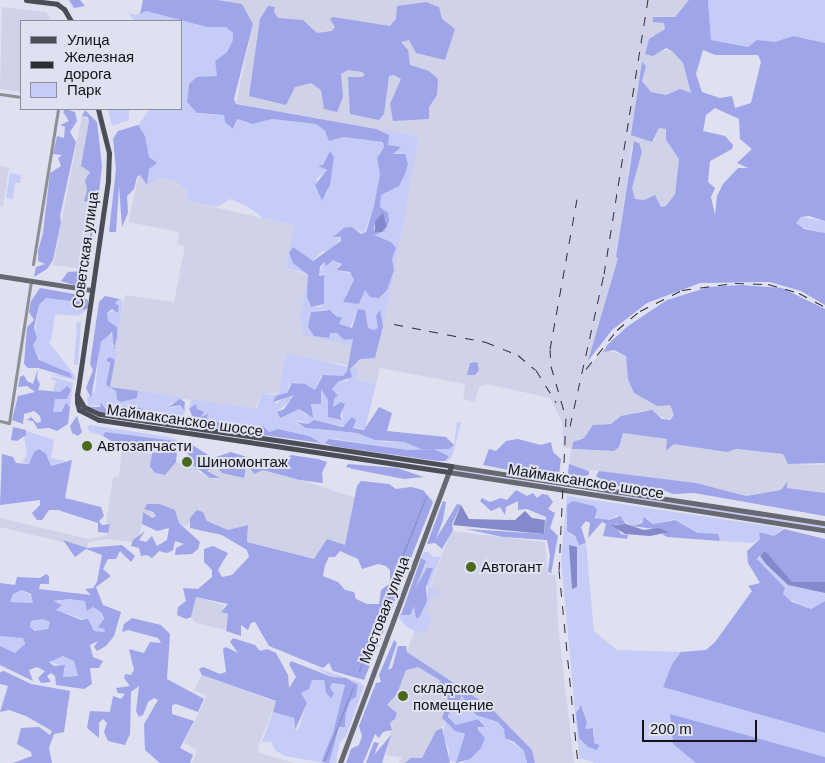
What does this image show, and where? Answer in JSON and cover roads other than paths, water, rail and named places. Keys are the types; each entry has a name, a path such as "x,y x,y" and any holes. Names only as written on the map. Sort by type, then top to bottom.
{"main road":[{"path":"26,0 60,5 70,20"},
{"name":"Советская улица","path":"77,395 108,171 109,153 98,110"},
{"path":"0,276 92,290"},
{"name":"Маймаксанское шоссе","path":"77,395 84,407 100,414 825,523"},
{"name":"Маймаксанское шоссе","path":"77,395 79,410 99,420 825,530"},
{"name":"Мостовая улица","path":"340,763 451,466"}],"street":[{"path":"0,94 20,97"},
{"path":"33,264 58,110"},
{"path":"0,421 9,423 31,280"}],"waterway":[{"path":"394,577 426,496"},
{"path":"359,671 392,589"},
{"path":"324,761 353,687"}],"railway":[{"path":"570,426 604,274 648,0"},
{"path":"577,199 550,349 551,366 566,418 559,570 578,763"},
{"path":"586,369 617,330 640,311 682,290 735,283 768,284 799,293 825,307"},
{"path":"394,324 486,342 518,355 536,370 556,402"}],"place":[{"name":"Автозапчасти","path":"87,446"},
{"name":"Шиномонтаж","path":"187,462"},
{"name":"Автогант","path":"471,567"},
{"name":"складское помещение","path":"403,696"}]}
